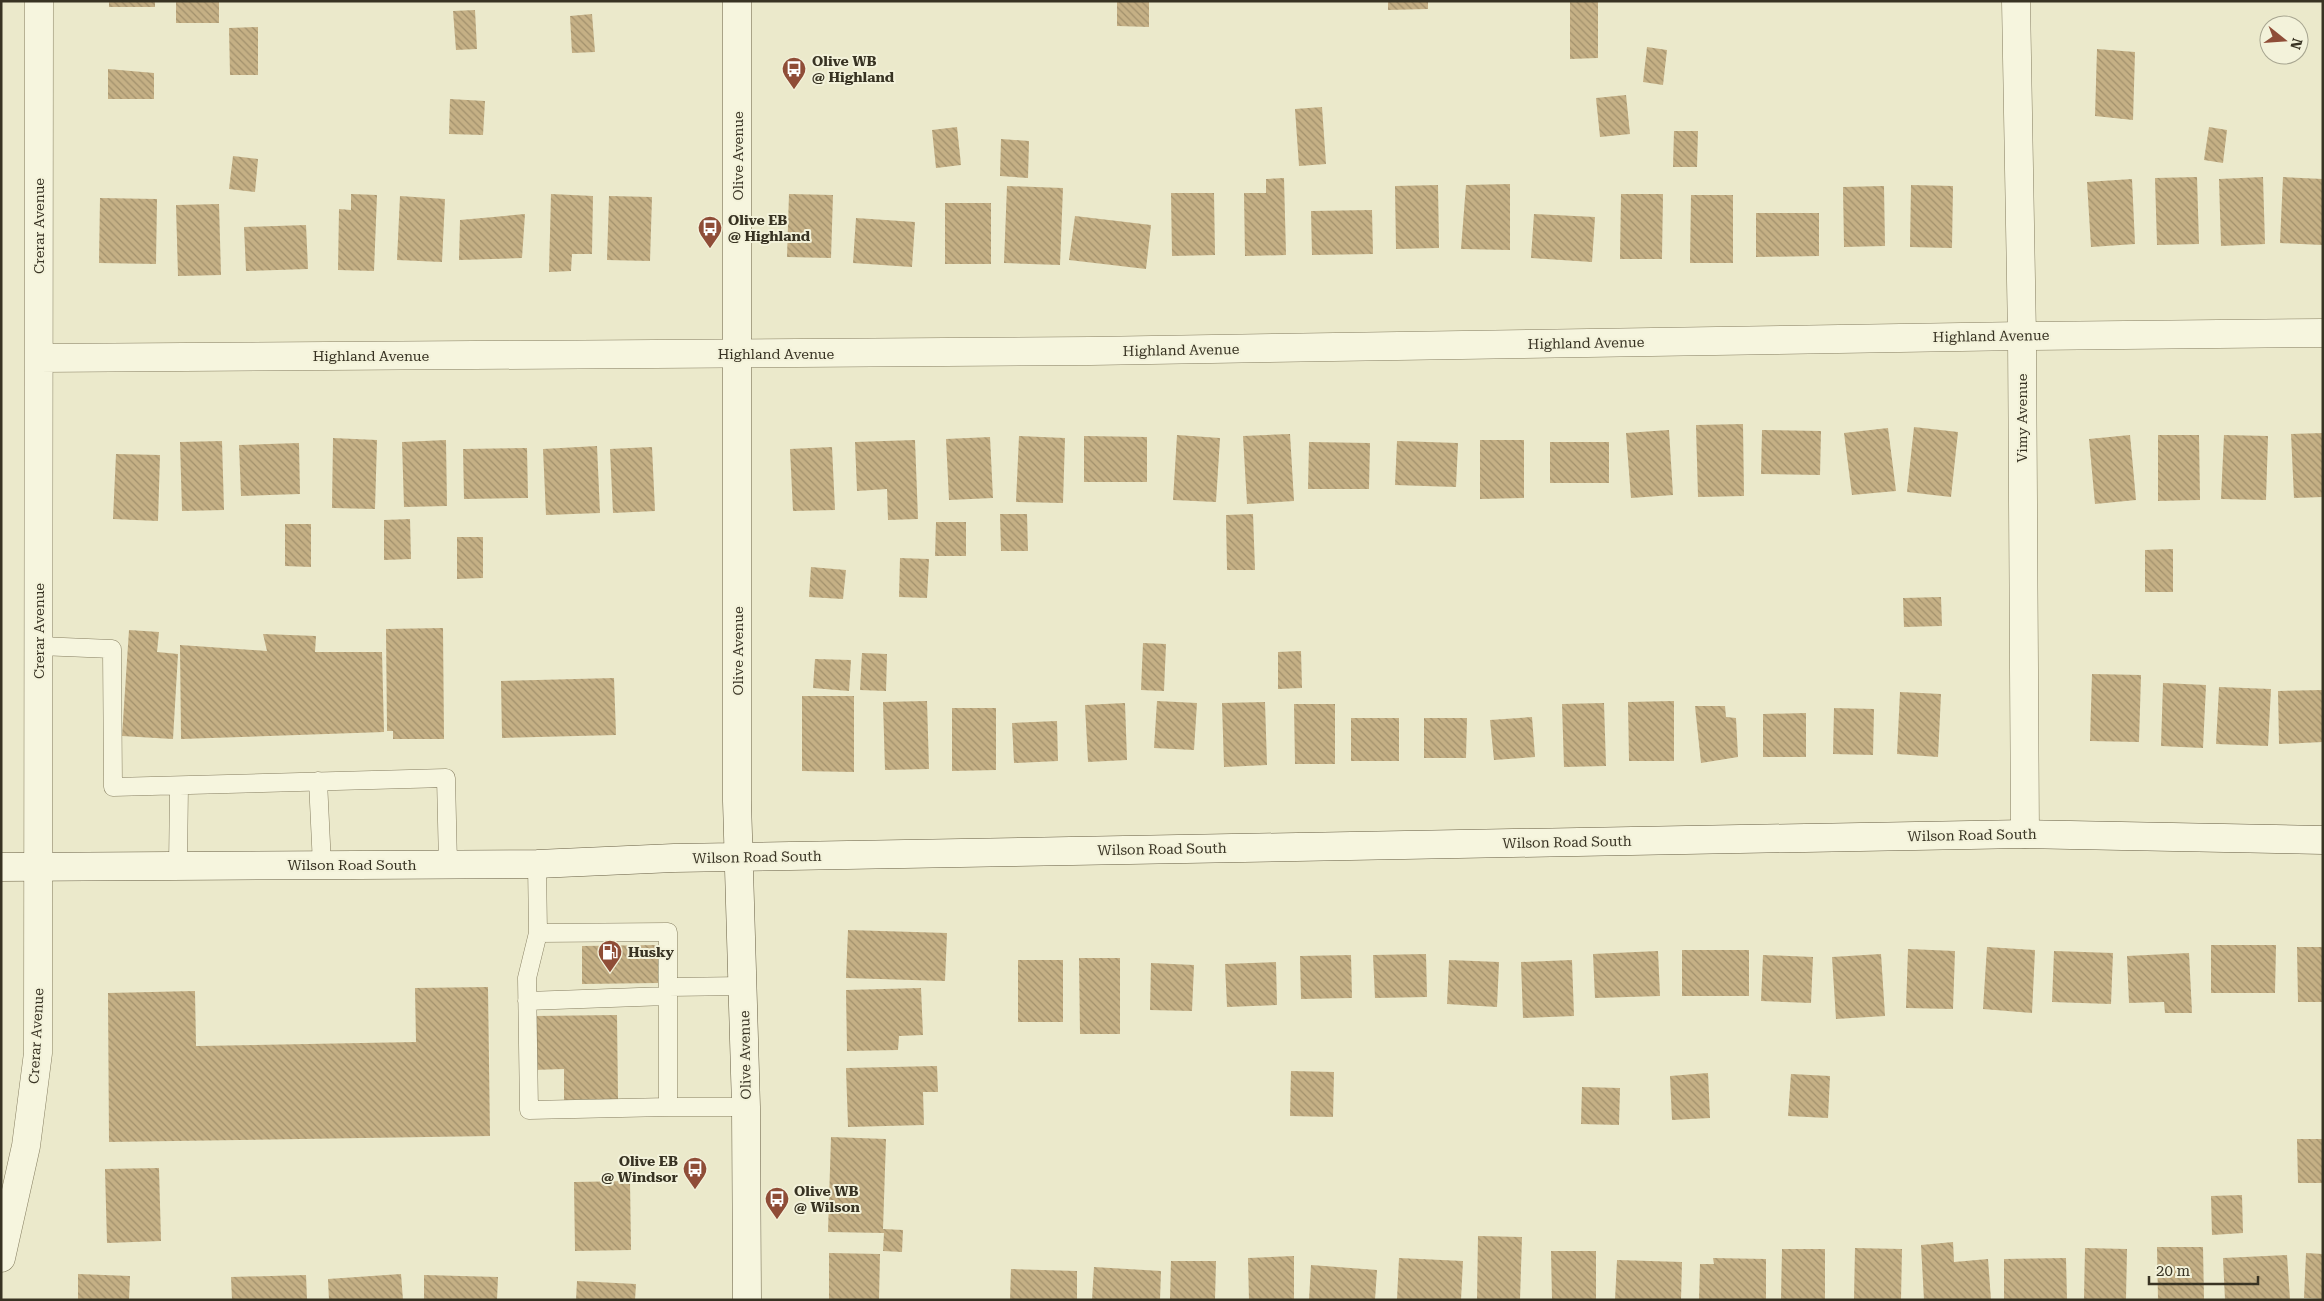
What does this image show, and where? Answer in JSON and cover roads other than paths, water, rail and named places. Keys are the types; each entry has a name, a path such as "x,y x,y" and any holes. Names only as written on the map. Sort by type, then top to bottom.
{"street":[{"name":"Crerar Avenue","path":"1,1258 26,1146 38,1053 39,1"},
{"name":"Olive Avenue","path":"737,1 738,857 744,986 747,1300"},
{"name":"Vimy Avenue","path":"2016,1 2022,336 2025,834"},
{"name":"Highland Avenue","path":"39,358 738,355 2323,333"},
{"name":"Wilson Road South","path":"1,867 537,864 738,857 2025,834 2323,840"}],"lane":[{"path":"39,646 112,649 113,787 446,778 448,864"},
{"path":"318,781 322,865"},
{"path":"178,786 178,866"},
{"path":"537,864 538,933 527,978 529,1110 746,1107"},
{"path":"538,933 624,938 668,932 668,1107"},
{"path":"527,1001 623,991 668,991 744,986"}],"place":[{"name":"Olive WB @ Highland","path":"794,90"},
{"name":"Olive EB @ Highland","path":"710,249"},
{"name":"Husky","path":"610,973"},
{"name":"Olive EB @ Windsor","path":"695,1190"},
{"name":"Olive WB @ Wilson","path":"777,1220"}]}
